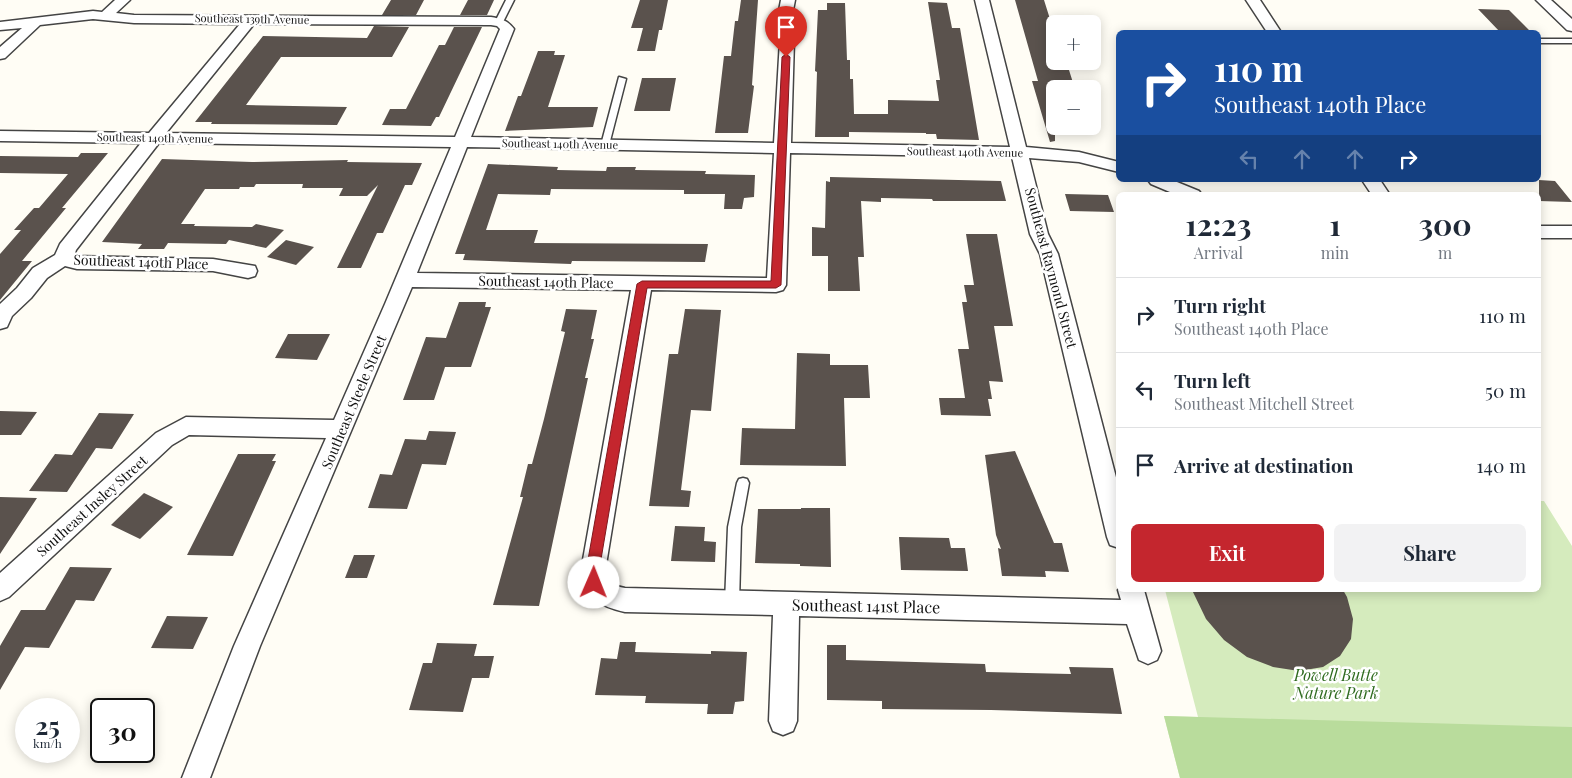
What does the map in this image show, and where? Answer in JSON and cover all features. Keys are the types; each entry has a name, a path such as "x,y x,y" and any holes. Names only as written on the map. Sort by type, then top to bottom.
{"street":[{"path":"105,16 123,0"},
{"path":"782,149 786,40 784,21 788,0"},
{"name":"Southeast Raymond Street","path":"982,0 1039,234 1049,254 1116,512"},
{"path":"1253,0 1273,30"},
{"path":"1543,0 1572,27"},
{"name":"Southeast 139th Avenue","path":"0,26 86,16 134,19 502,23"},
{"path":"1,315 24,293 40,273 63,259 67,248 202,77 216,64 251,19"},
{"path":"0,55 35,23"},
{"name":"Southeast Steele Street","path":"196,778 247,646 342,429 506,35 507,29 502,23"},
{"name":"Southeast 140th Avenue","path":"0,136 1020,152 1079,156 1116,166"},
{"name":"Southeast 140th Place","path":"405,280 776,285 782,149"},
{"path":"1162,182 1186,192"},
{"path":"1541,232 1572,232"},
{"name":"Southeast 140th Place","path":"63,259 77,263 213,265 248,272"},
{"name":"Southeast 141st Place","path":"642,284 593,571 594,583 598,589 608,596 625,600 786,605 1134,601"},
{"name":"Southeast Insley Street","path":"0,590 164,439 186,426 342,429"},
{"path":"1134,601 1148,651"},
{"path":"784,721 786,605"}],"lane":[{"path":"502,23 510,0"},
{"path":"1541,41 1572,41"},
{"path":"605,145 622,79"},
{"path":"732,603 734,534 743,483"}],"green space":[{"name":"Powell Butte Nature Park","path":"1541,501 1544,501 1572,546 1572,778 1180,778 1164,716 1198,717 1166,592 1541,592"},
{"path":"1164,716 1572,727 1572,778 1180,778"}],"building":[{"path":"391,0 424,0 416,15 382,15"},
{"path":"468,0 494,0 487,15 460,15"},
{"path":"640,0 668,0 662,30 659,30 655,51 637,51 643,28 631,28"},
{"path":"741,0 758,0 752,85 754,86 748,133 715,133 724,56 731,56 735,21 738,21"},
{"path":"1015,0 1044,0 1049,15 1046,15 1046,70 1069,70 1072,80 1046,80 1046,128 1032,81 1038,81"},
{"path":"928,2 947,3 952,28 960,28 979,140 937,139 936,134 926,133 849,132 849,137 815,137 817,72 815,71 818,10 827,10 827,3 845,3 847,60 850,60 850,79 853,79 854,114 888,114 888,100 939,101 936,80 940,80"},
{"path":"1478,9 1509,10 1529,30 1498,30"},
{"path":"374,26 409,27 392,57 281,57 246,105 347,107 337,125 211,124 212,122 195,122 263,36 367,38"},
{"path":"454,27 482,27 439,117 436,117 431,126 382,125 390,109 406,109 439,45 445,45"},
{"path":"538,51 555,51 554,55 565,55 548,107 598,107 593,127 505,131"},
{"path":"642,78 676,78 670,111 634,111"},
{"path":"1048,135 1055,135 1055,141 1050,142"},
{"path":"81,153 108,153 62,208 66,208 22,261 32,261 0,300 0,254 21,230 14,230 34,208 39,208 68,174 0,173 0,156 78,157"},
{"path":"162,159 252,162 348,160 347,162 422,163 412,185 405,185 383,233 377,233 361,268 337,268 378,185 367,196 339,196 343,188 302,188 303,184 256,184 254,187 240,187 239,189 205,189 181,224 252,227 256,224 284,230 266,248 229,240 226,244 168,243 164,249 138,249 142,244 102,242"},
{"path":"488,164 558,167 557,170 606,171 607,167 636,167 635,170 706,171 705,174 755,175 754,197 744,198 742,209 724,209 725,194 684,194 684,190 551,189 550,195 498,194 486,230 538,230 534,243 708,244 705,262 572,261 571,264 463,260 465,254 455,254"},
{"path":"830,177 1001,181 1006,201 933,201 932,199 881,198 881,202 861,201 864,257 858,257 860,291 828,291 828,256 812,256 812,227 825,228 826,181 830,182"},
{"path":"1541,180 1555,181 1572,202 1541,201 1541,192 1539,192 1539,182"},
{"path":"1065,194 1108,195 1114,212 1070,211"},
{"path":"966,234 997,234 1013,326 994,326 1003,382 989,381 992,399 988,399 991,416 941,415 939,398 965,398 958,349 969,349 962,302 967,302 964,285 974,285"},
{"path":"286,240 314,247 296,265 267,257"},
{"path":"459,302 486,302 485,307 491,307 471,367 445,367 434,400 403,400 426,337 446,338"},
{"path":"566,309 597,310 591,339 594,339 585,378 588,378 539,606 493,605 523,497 520,497 528,464 532,464 544,419 565,332 561,331"},
{"path":"685,309 721,310 711,411 691,410 681,490 691,491 689,507 649,506 669,354 678,354"},
{"path":"288,334 330,334 317,360 275,358"},
{"path":"797,353 830,354 830,365 868,365 870,398 844,398 846,466 740,465 742,428 795,429"},
{"path":"0,411 37,412 21,435 0,435"},
{"path":"99,413 134,414 112,449 96,448 67,492 29,491 55,454 72,455"},
{"path":"429,431 456,432 446,465 422,464 407,509 368,508 380,474 392,475 405,439 426,440"},
{"path":"1015,451 1054,543 1062,543 1069,572 1045,571 1046,577 1002,576 998,548 1001,549 996,535 985,455"},
{"path":"238,454 276,454 272,461 276,461 233,556 187,555"},
{"path":"144,493 173,507 140,539 111,525"},
{"path":"0,497 37,498 0,554"},
{"path":"830,508 831,567 755,563 758,509"},
{"path":"675,526 705,527 704,541 716,542 715,562 671,561"},
{"path":"899,537 949,538 951,548 965,548 968,571 901,570"},
{"path":"354,555 375,555 367,578 345,578"},
{"path":"70,567 112,568 94,601 76,600 49,648 25,647 0,690 0,646 21,610 45,610"},
{"path":"1193,592 1344,592 1353,619 1351,639 1340,656 1323,667 1299,671 1273,667 1247,657 1224,640 1206,619"},
{"path":"167,616 208,617 193,649 151,648"},
{"path":"620,642 636,642 635,652 711,654 711,651 747,652 744,701 735,702 733,714 707,714 708,704 645,703 646,696 595,695 601,658 617,659"},
{"path":"437,643 477,644 474,656 494,656 489,678 472,678 463,712 409,710 423,663 432,663"},
{"path":"827,645 846,645 846,660 985,664 986,672 1071,674 1069,667 1113,668 1122,714 882,709 882,701 827,700"}],"route":[{"path":"594,583 593,571 642,284 776,285 786,57"}]}
